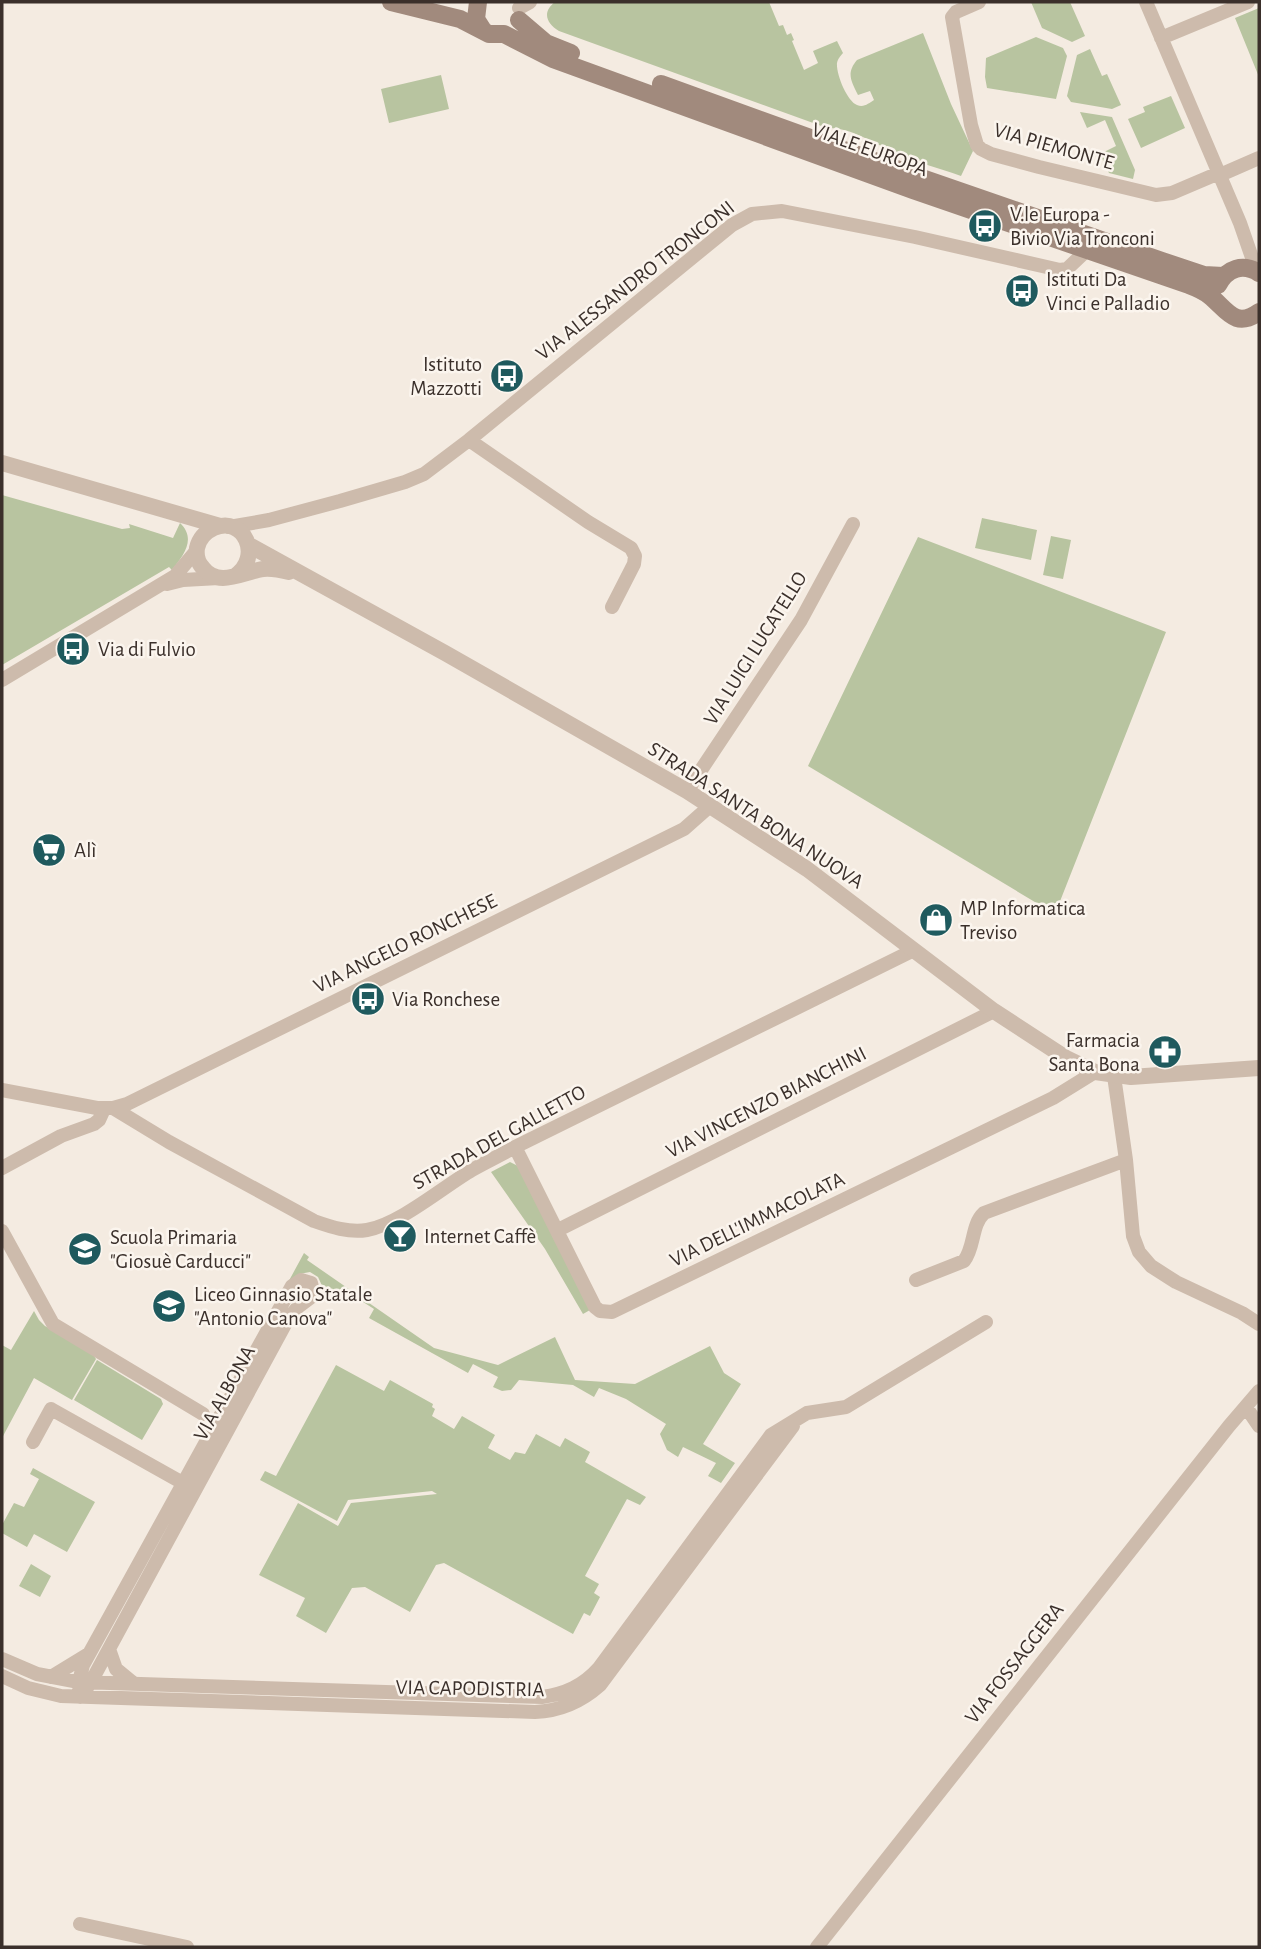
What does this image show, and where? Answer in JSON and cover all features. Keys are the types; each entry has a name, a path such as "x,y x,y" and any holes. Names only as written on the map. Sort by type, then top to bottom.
{"main road":[{"name":"VIALE EUROPA","path":"391,2 460,19 496,35 504,34 515,26 521,8"},
{"path":"478,2 476,19 482,30"},
{"name":"VIALE EUROPA","path":"521,8 538,37 555,47 1162,261 1204,275 1223,276"},
{"name":"VIALE EUROPA","path":"504,34 542,55 1086,251 1189,285 1209,295 1225,312 1240,319 1259,312"},
{"path":"1220,305 1217,290 1223,276 1252,271"}],"street":[{"name":"VIA PIEMONTE","path":"979,2 962,5 952,18 971,125 981,149 1027,164 1156,195 1172,193 1219,174"},
{"path":"1146,2 1244,234 1252,271"},
{"path":"1161,38 1248,2"},
{"path":"1219,174 1259,158"},
{"name":"VIA ALESSANDRO TRONCONI","path":"224,526 269,520 410,481 424,474 732,225 752,214 782,211 806,215 1060,270 1067,269 1086,251"},
{"path":"469,440 588,522 631,548 635,556 634,564 612,607"},
{"path":"2,463 224,526 242,534 248,543 309,578"},
{"path":"167,510 189,524 197,536 199,563 203,569 227,577"},
{"name":"VIA ALESSANDRO TRONCONI","path":"248,543 259,526 269,520"},
{"name":"VIA LUIGI LUCATELLO","path":"687,791 801,620 853,524"},
{"path":"2,680 175,576 205,534 224,526"},
{"path":"227,577 246,565 248,543"},
{"path":"147,593 172,582 273,569 309,578"},
{"name":"STRADA SANTA BONA NUOVA","path":"309,578 687,791 807,869 994,1011 1054,1051 1095,1072 1114,1076 1149,1077 1258,1063"},
{"path":"2,687 24,668"},
{"name":"VIA ANGELO RONCHESE","path":"109,1108 127,1104 684,829 710,806"},
{"name":"STRADA DEL GALLETTO","path":"2,1090 109,1108 314,1221 364,1231 383,1224 515,1147 914,950"},
{"name":"VIA VINCENZO BIANCHINI","path":"558,1230 994,1011"},
{"name":"VIA DELL'IMMACOLATA","path":"515,1147 595,1307 600,1311 612,1312 1053,1098 1095,1072"},
{"path":"1114,1076 1135,1245 1146,1262 1195,1293 1242,1313 1259,1324"},
{"path":"61,1136 73,1123 78,1104"},
{"path":"2,1168 61,1136 93,1124 109,1108"},
{"path":"916,1280 964,1261 978,1219 984,1213 1126,1160"},
{"path":"2,1231 53,1324 203,1413"},
{"name":"VIA ALBONA","path":"83,1687 83,1665 90,1652 189,1486 288,1319 314,1295 314,1287 307,1281 302,1280 292,1286 189,1486 108,1649 83,1687"},
{"name":"VIA CAPODISTRIA","path":"2,1676 44,1693 133,1684 542,1697 569,1691 582,1684 598,1668 771,1435 800,1416 846,1407 986,1322"},
{"name":"VIA FOSSAGGERA","path":"817,1947 1259,1391"},
{"path":"1246,1407 1259,1426"},
{"path":"33,1442 51,1409 189,1486"},
{"name":"VIA CAPODISTRIA","path":"2,1659 25,1671 83,1687 535,1712 569,1706 590,1693 607,1676 800,1416"},
{"path":"108,1649 116,1669 133,1684"},
{"name":"VIA ALBONA","path":"51,1677 90,1652"},
{"path":"80,1924 187,1947"}],"green space":[{"path":"555,2 769,2 779,26 783,25 787,35 791,33 804,70 818,63 813,51 837,41 843,53 837,63 840,80 846,93 860,106 874,100 870,91 858,95 853,85 851,73 857,60 923,33 973,151 961,176 909,159 853,133 827,128 559,31 547,17 548,10"},
{"path":"1031,2 1070,2 1085,36 1072,42 1042,28"},
{"path":"1259,8 1259,77 1235,18"},
{"path":"1036,37 1063,48 1067,56 1056,99 987,88 986,58"},
{"path":"1090,49 1102,76 1107,74 1121,105 1112,109 1071,102 1067,96 1077,55"},
{"path":"441,75 449,109 389,123 381,89"},
{"path":"1171,96 1185,128 1141,148 1128,119 1145,112 1143,107"},
{"path":"1080,112 1112,117 1135,170 1133,179 1109,173 1100,154 1116,146 1105,120 1087,128"},
{"path":"2,495 122,529 130,528 129,524 173,538 180,523 185,529 188,541 172,570 169,567 2,665"},
{"path":"982,518 1037,530 1031,560 975,548"},
{"path":"1051,536 1071,540 1063,579 1043,575"},
{"path":"918,537 1166,632 1055,914 808,766"},
{"path":"510,1162 518,1166 590,1310 583,1314 545,1249 491,1172"},
{"path":"304,1253 309,1257 307,1260 434,1348 498,1365 555,1337 575,1380 635,1384 710,1346 724,1373 741,1384 703,1444 735,1463 721,1483 708,1476 716,1463 683,1447 678,1457 667,1450 660,1434 666,1424 626,1399 599,1388 594,1397 573,1385 519,1380 511,1390 502,1391 493,1387 498,1377 473,1364 468,1373 369,1318 374,1309 346,1291 340,1302 324,1290 318,1277 310,1272 299,1274 285,1288"},
{"path":"34,1311 45,1326 92,1353 96,1359 72,1400 34,1378 2,1438 2,1345 11,1350"},
{"path":"97,1360 161,1399 163,1404 142,1440 74,1400"},
{"path":"336,1365 384,1391 390,1380 433,1404 435,1409 432,1416 454,1429 462,1416 495,1435 488,1448 510,1460 515,1452 525,1454 536,1434 560,1447 565,1438 590,1452 585,1462 646,1497 640,1505 627,1499 585,1576 599,1584 594,1593 600,1597 590,1616 584,1613 573,1634 444,1563 436,1565 410,1612 365,1587 352,1588 326,1633 296,1616 305,1598 259,1575 298,1503 338,1526 351,1503 437,1494 432,1491 348,1500 337,1521 260,1480 265,1471 276,1476"},
{"path":"33,1468 95,1502 67,1552 34,1534 27,1547 2,1533 2,1525 14,1503 24,1507 39,1479 30,1474"},
{"path":"31,1564 51,1576 40,1597 19,1586"}],"place":[{"name":"V.le Europa - Bivio Via Tronconi","path":"985,226"},
{"name":"Istituti Da Vinci e Palladio","path":"1022,291"},
{"name":"Istituto Mazzotti","path":"507,376"},
{"name":"Via di Fulvio","path":"73,649"},
{"name":"Alì","path":"49,850"},
{"name":"MP Informatica Treviso","path":"936,920"},
{"name":"Via Ronchese","path":"368,999"},
{"name":"Farmacia Santa Bona","path":"1165,1052"},
{"name":"Internet Caffè","path":"400,1236"},
{"name":"Scuola Primaria \"Giosuè Carducci\"","path":"85,1249"},
{"name":"Liceo Ginnasio Statale \"Antonio Canova\"","path":"169,1306"}]}
